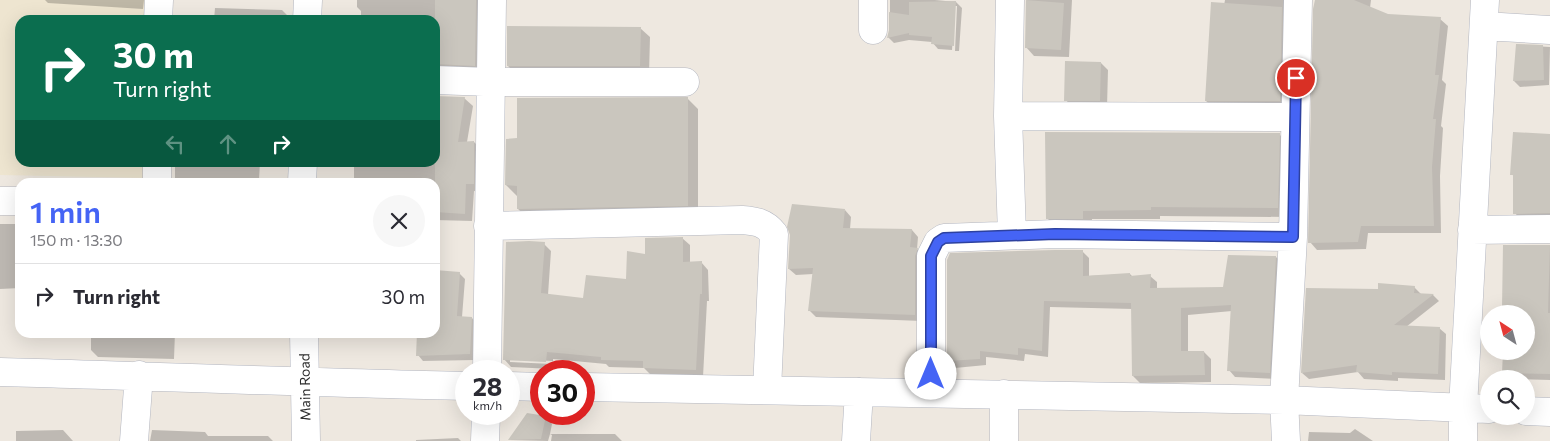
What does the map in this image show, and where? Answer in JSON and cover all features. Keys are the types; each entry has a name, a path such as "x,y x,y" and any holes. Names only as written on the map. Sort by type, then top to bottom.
{"street":[{"path":"158,15 159,0"},
{"path":"307,15 308,0"},
{"path":"487,360 492,0"},
{"path":"872,0 873,30"},
{"path":"1010,0 1008,116 1012,235"},
{"path":"1286,441 1284,400 1293,237 1294,116 1298,0"},
{"path":"1463,441 1476,408 1472,230 1484,13 1550,30"},
{"path":"440,80 685,82"},
{"path":"1008,116 1294,116"},
{"path":"0,201 15,201"},
{"path":"488,226 742,220 757,222 768,227 774,234 767,390"},
{"path":"1472,230 1550,229"},
{"path":"931,393 931,256 938,242 944,238 1012,235 1293,237"},
{"name":"Main Road","path":"304,338 306,441"},
{"path":"0,372 139,375 305,383 455,386"},
{"path":"134,441 139,375"},
{"path":"595,388 1284,400 1476,408"},
{"path":"856,441 859,392"},
{"path":"1004,394 1004,441"},
{"path":"1535,411 1550,412"},
{"path":"485,441 486,425"}],"shaded area":[{"path":"0,0 154,0 153,15 15,15 15,167 150,167 149,178 0,175"}],"building":[{"path":"435,0 476,0 475,66 440,64 440,15 435,15"},
{"path":"1026,0 1064,3 1061,50 1025,48"},
{"path":"1315,0 1354,0 1388,14 1441,17 1435,75 1439,75 1433,119 1436,119 1432,167 1434,226 1361,226 1358,242 1308,243 1313,9"},
{"path":"956,1 954,46 931,44 932,37 909,35 909,33 887,38 889,12 909,15 909,2"},
{"path":"1211,2 1282,7 1280,101 1205,101"},
{"path":"507,26 641,27 640,66 507,66"},
{"path":"1516,44 1543,45 1544,80 1513,81"},
{"path":"1065,61 1101,62 1100,101 1064,101"},
{"path":"440,96 465,97 458,142 474,141 474,184 466,184 465,214 440,212 440,178 435,178 435,167 440,167"},
{"path":"688,97 688,206 517,209 517,186 505,185 506,139 517,138 517,98"},
{"path":"1045,132 1280,133 1278,208 1151,207 1151,210 1083,211 1083,219 1046,219"},
{"path":"1513,132 1550,134 1550,213 1513,214 1513,175 1510,175"},
{"path":"792,204 845,209 843,228 912,229 910,247 918,248 915,256 915,315 808,311 813,268 788,269 790,235 787,227"},
{"path":"683,237 683,262 702,261 702,294 700,294 696,370 643,368 643,361 601,360 601,357 547,352 546,360 503,360 506,242 545,242 541,293 583,298 586,275 626,279 627,251 645,254 645,238"},
{"path":"1503,245 1550,245 1548,313 1550,313 1550,374 1535,374 1535,370 1502,370 1503,360 1535,360 1535,305 1502,305"},
{"path":"1083,250 1083,276 1130,273 1130,276 1151,274 1150,288 1223,287 1228,255 1276,256 1270,373 1227,371 1231,305 1181,308 1181,351 1204,351 1205,375 1132,376 1131,303 1044,301 1042,351 1018,348 1018,355 980,351 980,359 947,361 947,260 950,253"},
{"path":"440,270 460,272 457,316 472,317 470,354 416,356 417,338 440,338"},
{"path":"1378,283 1415,286 1414,293 1434,294 1394,325 1440,327 1438,374 1392,372 1392,375 1356,372 1357,365 1301,373 1306,288 1378,289"},
{"path":"527,413 530,413 530,425 544,425 541,439 508,440"}],"route":[{"path":"931,374 931,256 938,242 944,238 1055,234 1293,237 1296,78"}]}
